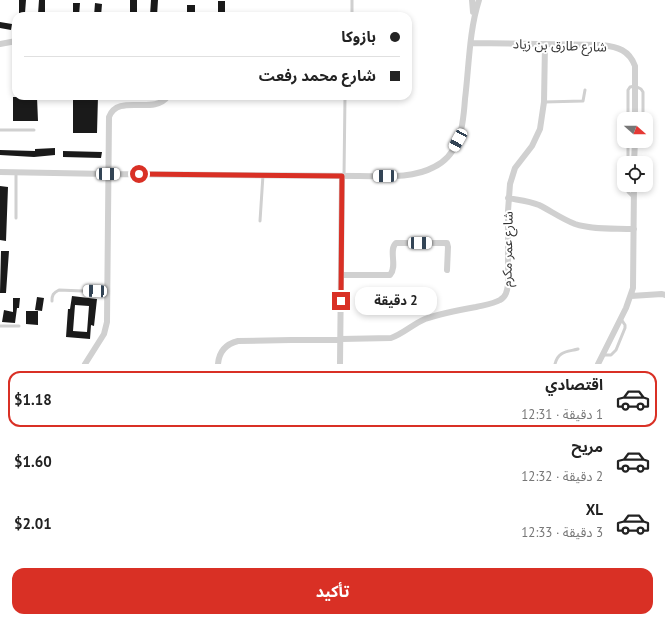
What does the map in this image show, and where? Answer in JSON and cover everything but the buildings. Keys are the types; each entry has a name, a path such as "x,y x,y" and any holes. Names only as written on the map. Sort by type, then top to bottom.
{"street":[{"path":"472,0 474,20"},
{"path":"0,172 398,176 417,173 434,167 450,156 458,140 463,122 474,20 479,0"},
{"path":"0,44 12,41"},
{"name":"شارع طارق بن زياد","path":"471,43 602,44 614,46 628,54 633,59 635,66 635,112"},
{"name":"شارع عمر مكرم","path":"218,364 224,348 238,341 390,338 426,319 450,312 494,303 503,298 506,294 508,285 508,198 515,168 532,146 540,129 544,102 545,44"},
{"path":"85,364 102,339 106,329 108,123 114,109 124,105 155,105 164,100"},
{"path":"340,364 343,176"},
{"path":"598,364 631,296 633,280 634,192"},
{"path":"508,198 539,205 566,221 587,227 634,229"},
{"path":"341,275 390,275 393,270 393,247 396,243 447,243 447,270"},
{"path":"631,296 665,295"}],"lane":[{"path":"352,0 352,12"},
{"path":"628,112 628,90 630,87 635,86 644,92 643,112"},
{"path":"544,102 583,101 585,90"},
{"path":"343,176 345,100"},
{"path":"0,130 34,130"},
{"path":"16,172 16,218"},
{"path":"260,221 262,175"},
{"path":"628,192 634,198"},
{"path":"52,301 52,295 54,292 59,290 107,292"},
{"path":"602,355 611,355 616,350 625,328 621,318"},
{"path":"0,326 19,326"},
{"path":"555,364 557,356 561,353 578,350"}],"route":[{"path":"139,174 342,176 341,301"}]}
